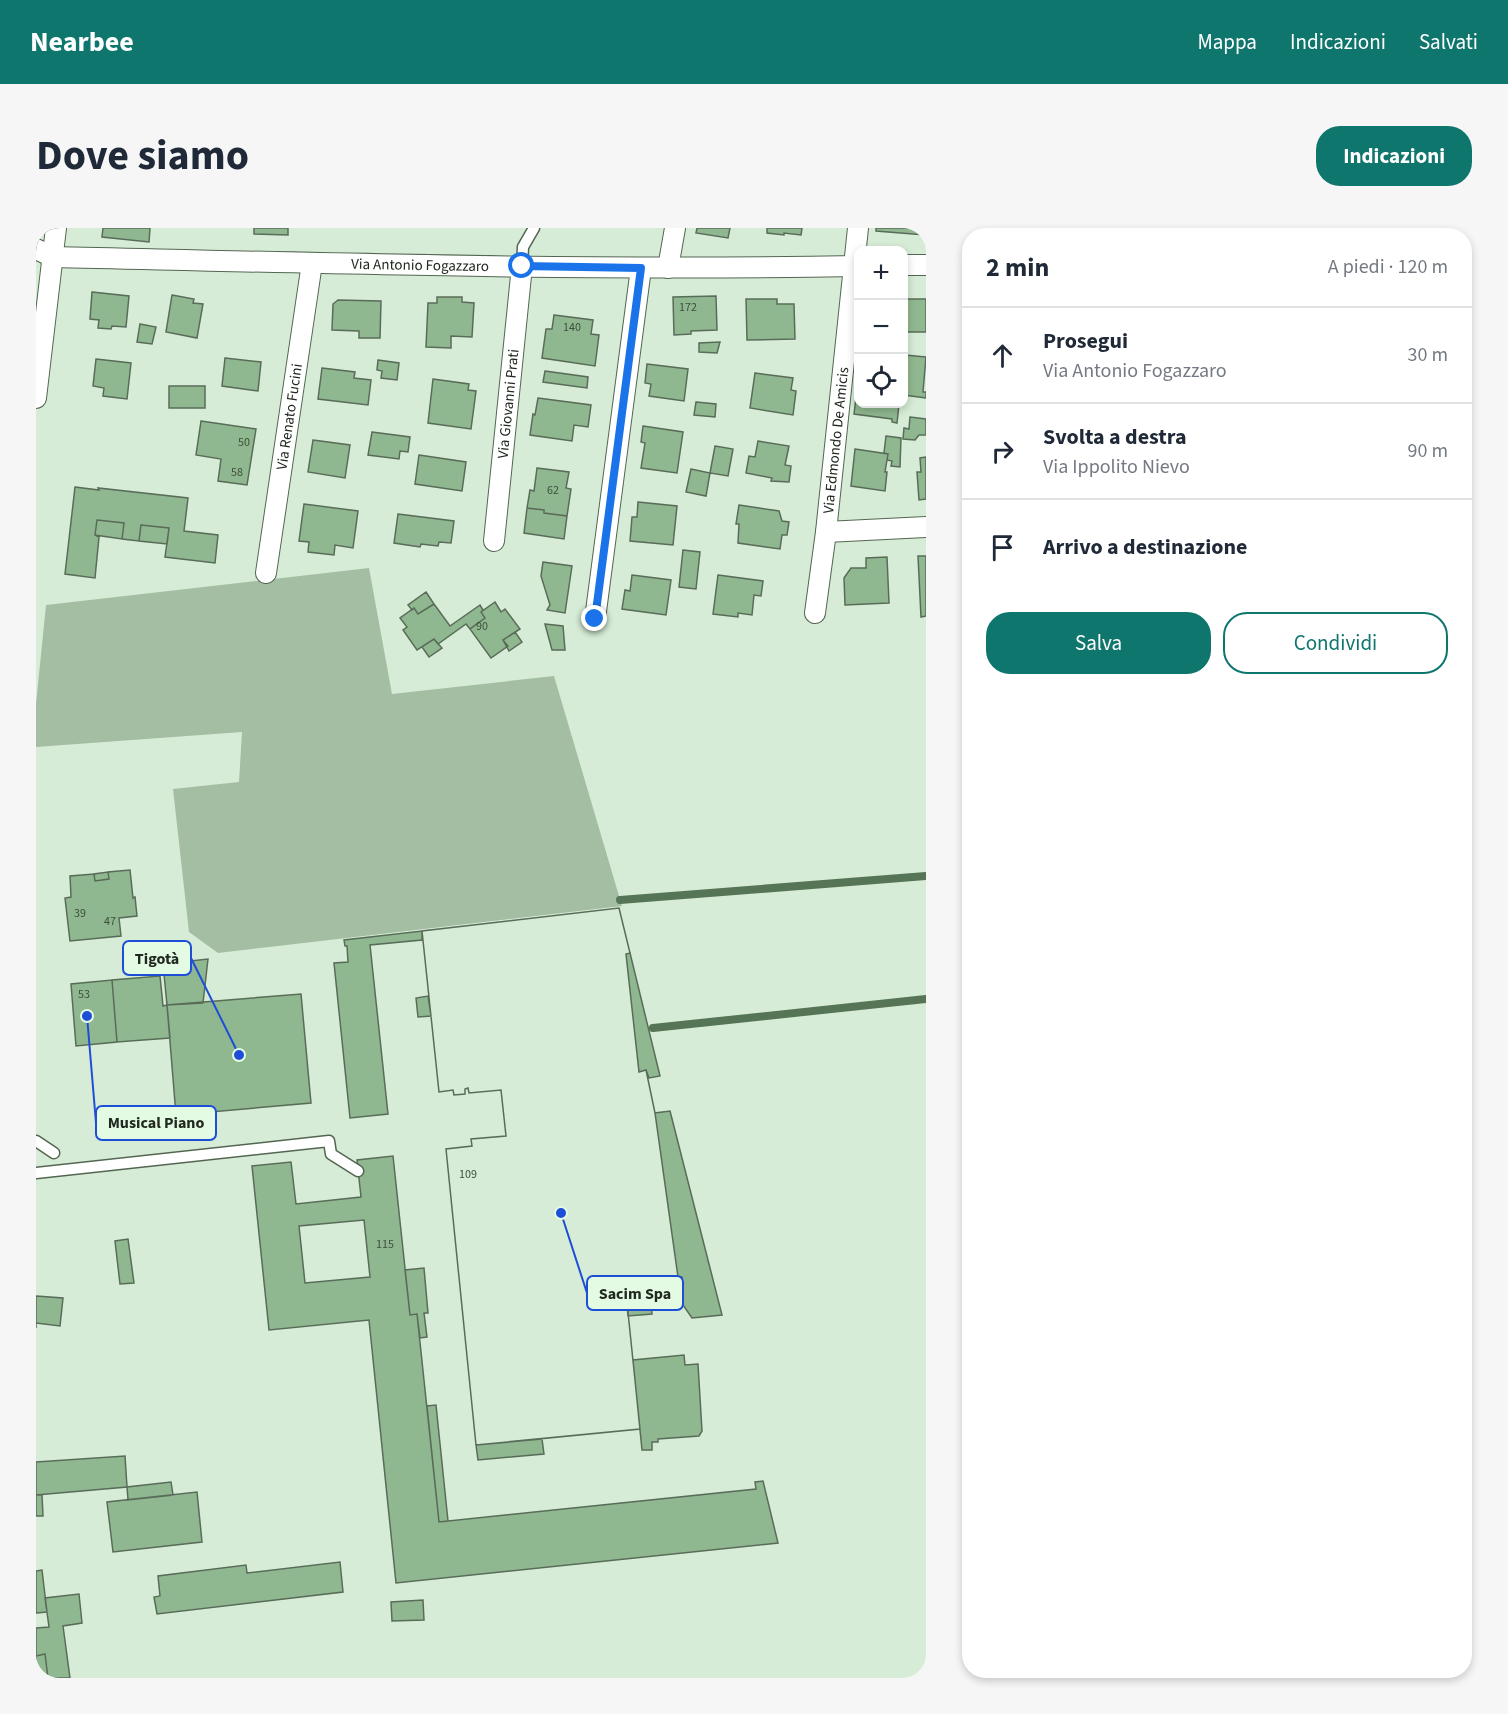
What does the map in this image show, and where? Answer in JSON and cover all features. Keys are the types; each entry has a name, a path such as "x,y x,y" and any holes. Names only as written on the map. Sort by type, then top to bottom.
{"street":[{"path":"36,398 44,253 56,228"},
{"path":"668,268 675,228"},
{"name":"Via Edmondo De Amicis","path":"857,246 858,228"},
{"name":"Via Antonio Fogazzaro","path":"44,253 312,263 641,268 854,266"},
{"name":"Via Renato Fucini","path":"266,573 312,263"},
{"path":"908,266 926,265"},
{"name":"Via Giovanni Prati","path":"494,542 522,266"},
{"path":"595,619 641,268"},
{"name":"Via Edmondo De Amicis","path":"815,613 854,284"},
{"path":"826,531 926,526"}],"lane":[{"path":"522,266 523,247 534,228"},
{"path":"36,1141 54,1153"},
{"path":"36,1173 329,1141 331,1154 358,1171"}],"green space":[{"path":"369,568 392,694 554,676 622,906 218,953 189,932 173,789 239,782 242,732 36,747 36,704 46,605"}],"building":[{"path":"103,228 150,228 149,242 102,237"},
{"path":"254,228 288,228 288,235 254,234"},
{"path":"697,228 730,228 728,238 696,233"},
{"path":"767,228 802,228 801,235 784,233 784,235 767,233"},
{"path":"876,228 926,228 925,235 876,231"},
{"path":"92,292 129,296 126,327 98,328 99,320 90,319"},
{"path":"172,295 194,299 193,303 203,304 197,338 166,332"},
{"path":"716,296 717,330 691,331 691,334 674,335 673,297"},
{"path":"437,297 462,297 462,302 474,303 472,337 451,336 451,348 426,347 428,303 437,303"},
{"path":"746,299 777,299 777,304 794,304 795,339 747,340"},
{"path":"908,299 926,299 926,332 908,332"},
{"path":"338,300 381,301 380,338 359,338 359,331 332,330 333,304"},
{"path":"554,315 593,320 591,334 599,335 595,366 542,358 546,329 552,329"},
{"path":"140,324 156,327 152,344 137,342"},
{"path":"720,342 717,353 699,352 699,343"},
{"path":"908,355 926,357 923,392 926,392 926,398 908,396"},
{"path":"225,358 261,362 258,391 222,386"},
{"path":"96,359 131,363 127,399 103,396 104,388 93,386"},
{"path":"378,360 399,363 397,380 381,378 382,371 377,370"},
{"path":"647,364 688,369 684,401 649,396 651,384 645,383"},
{"path":"322,368 355,372 354,378 371,380 368,405 318,399"},
{"path":"545,371 588,377 587,388 543,382"},
{"path":"755,373 793,378 791,390 796,391 793,415 750,408"},
{"path":"433,379 469,384 468,390 476,391 471,429 428,423"},
{"path":"169,386 205,386 205,408 169,408"},
{"path":"538,398 591,405 588,427 574,425 572,441 530,435"},
{"path":"696,402 716,404 715,417 694,415"},
{"path":"855,408 899,408 897,423 892,422 892,419 854,414"},
{"path":"910,417 926,419 926,435 919,435 915,440 903,439 904,428 909,429"},
{"path":"201,421 256,429 247,485 218,481 221,459 196,455"},
{"path":"643,426 683,432 677,473 641,468 645,443 641,442"},
{"path":"372,432 410,437 408,452 400,451 399,459 368,455"},
{"path":"886,436 901,438 900,467 891,466 892,461 887,460 888,454 884,453"},
{"path":"313,440 350,445 345,478 308,472"},
{"path":"758,441 789,446 785,465 791,466 789,482 771,481 772,478 746,473 749,456 755,457"},
{"path":"715,446 733,449 728,476 710,473"},
{"path":"855,449 888,454 885,491 851,486"},
{"path":"419,455 466,462 462,491 415,484"},
{"path":"926,457 926,499 919,500 917,472 921,472 920,458"},
{"path":"537,468 569,472 566,488 571,489 567,516 527,508 530,490 534,491"},
{"path":"691,469 710,473 706,496 686,492"},
{"path":"75,487 188,498 184,531 218,535 215,563 165,557 169,528 141,525 139,541 122,539 124,523 97,520 95,535 99,537 95,578 65,574"},
{"path":"638,502 677,506 673,545 630,541 632,517 637,517"},
{"path":"304,504 358,511 353,548 335,545 334,555 308,552 309,542 299,541"},
{"path":"739,505 779,511 782,521 789,522 787,535 782,535 780,549 738,543 739,524 736,524"},
{"path":"527,508 567,516 564,539 524,533"},
{"path":"398,514 454,521 451,543 439,542 438,546 421,544 420,547 394,543"},
{"path":"97,520 124,523 122,539 95,535"},
{"path":"141,525 169,528 167,544 139,541"},
{"path":"683,550 700,552 696,589 679,587"},
{"path":"918,556 926,556 926,616 921,617"},
{"path":"887,557 889,603 845,605 844,578 851,568 866,568 866,558"},
{"path":"543,562 572,566 565,613 547,610 550,605 541,576"},
{"path":"632,575 671,580 666,615 622,609 625,590 630,591"},
{"path":"718,575 763,581 761,596 754,595 752,615 738,613 738,617 713,614"},
{"path":"426,592 434,604 418,614 408,605"},
{"path":"495,602 501,612 505,609 520,629 503,640 508,646 491,658 470,629 485,618 481,612"},
{"path":"434,604 450,626 480,605 485,618 470,629 466,624 438,644 434,639 417,650 403,630 407,627 400,618 414,608 418,614"},
{"path":"545,624 563,626 565,650 552,650"},
{"path":"515,632 522,642 509,651 503,640"},
{"path":"434,639 442,648 429,657 422,647"},
{"path":"130,870 137,916 119,918 121,936 70,941 65,898 71,897 70,876 94,874 95,881 109,879 108,872"},
{"path":"108,872 109,879 95,881 94,874"},
{"path":"619,908 630,953 626,954 639,1072 646,1070 655,1113 678,1277 625,1283 640,1429 476,1445 446,1149 472,1146 471,1139 506,1136 501,1090 469,1093 468,1088 465,1089 465,1094 454,1095 453,1090 439,1092 422,931"},
{"path":"619,908 630,953 626,954 639,1072 646,1070 655,1113 678,1277 625,1283 640,1429 476,1445 446,1149 472,1146 471,1139 506,1136 501,1090 469,1093 468,1088 465,1089 465,1094 454,1095 453,1090 439,1092 422,931"},
{"path":"422,931 422,940 370,945 388,1114 350,1118 334,963 348,962 347,946 344,940"},
{"path":"630,953 660,1076 649,1078 646,1070 639,1072 626,954"},
{"path":"208,959 203,1003 167,1005 163,964"},
{"path":"160,976 163,1006 167,1005 170,1038 117,1042 112,980"},
{"path":"112,980 117,1042 76,1046 71,984"},
{"path":"301,994 311,1103 176,1115 167,1005"},
{"path":"428,996 431,1016 418,1017 416,998"},
{"path":"670,1111 722,1315 692,1318 683,1305 682,1277 678,1277 655,1113"},
{"path":"393,1156 410,1315 417,1314 439,1522 756,1489 755,1482 763,1481 778,1543 396,1583 369,1320 269,1330 252,1166 291,1162 296,1204 361,1197 357,1160","holes":["364,1220 370,1277 305,1283 299,1226"]},
{"path":"128,1239 134,1283 120,1284 115,1241"},
{"path":"424,1268 428,1313 424,1313 427,1337 420,1338 417,1314 410,1315 405,1270"},
{"path":"643,1281 649,1285 652,1314 628,1316 625,1283"},
{"path":"36,1296 63,1298 60,1326 36,1323"},
{"path":"684,1355 685,1365 698,1364 702,1431 699,1436 658,1439 658,1442 652,1442 652,1450 642,1450 633,1360"},
{"path":"436,1405 448,1521 439,1522 427,1406"},
{"path":"542,1439 544,1454 478,1460 476,1445"},
{"path":"125,1456 127,1487 36,1495 36,1462"},
{"path":"171,1482 173,1495 128,1500 127,1487"},
{"path":"197,1492 202,1542 113,1552 107,1502"},
{"path":"36,1495 42,1495 43,1516 36,1516"},
{"path":"340,1562 343,1592 157,1614 154,1597 160,1596 158,1576 246,1565 247,1573"},
{"path":"42,1570 47,1612 36,1613 36,1571"},
{"path":"79,1594 82,1623 63,1626 70,1678 48,1678 45,1654 36,1656 36,1628 49,1627 45,1598"},
{"path":"423,1600 424,1620 392,1621 391,1602"},
{"path":"45,1654 48,1678 36,1678 36,1656"}],"waterway":[{"path":"620,900 926,876"},
{"path":"653,1028 926,999"}],"place":[{"name":"Musical Piano","path":"87,1016"},
{"name":"Tigotà","path":"239,1055"},
{"name":"Sacim Spa","path":"561,1213"}],"route":[{"path":"522,266 641,268 595,619"}]}
